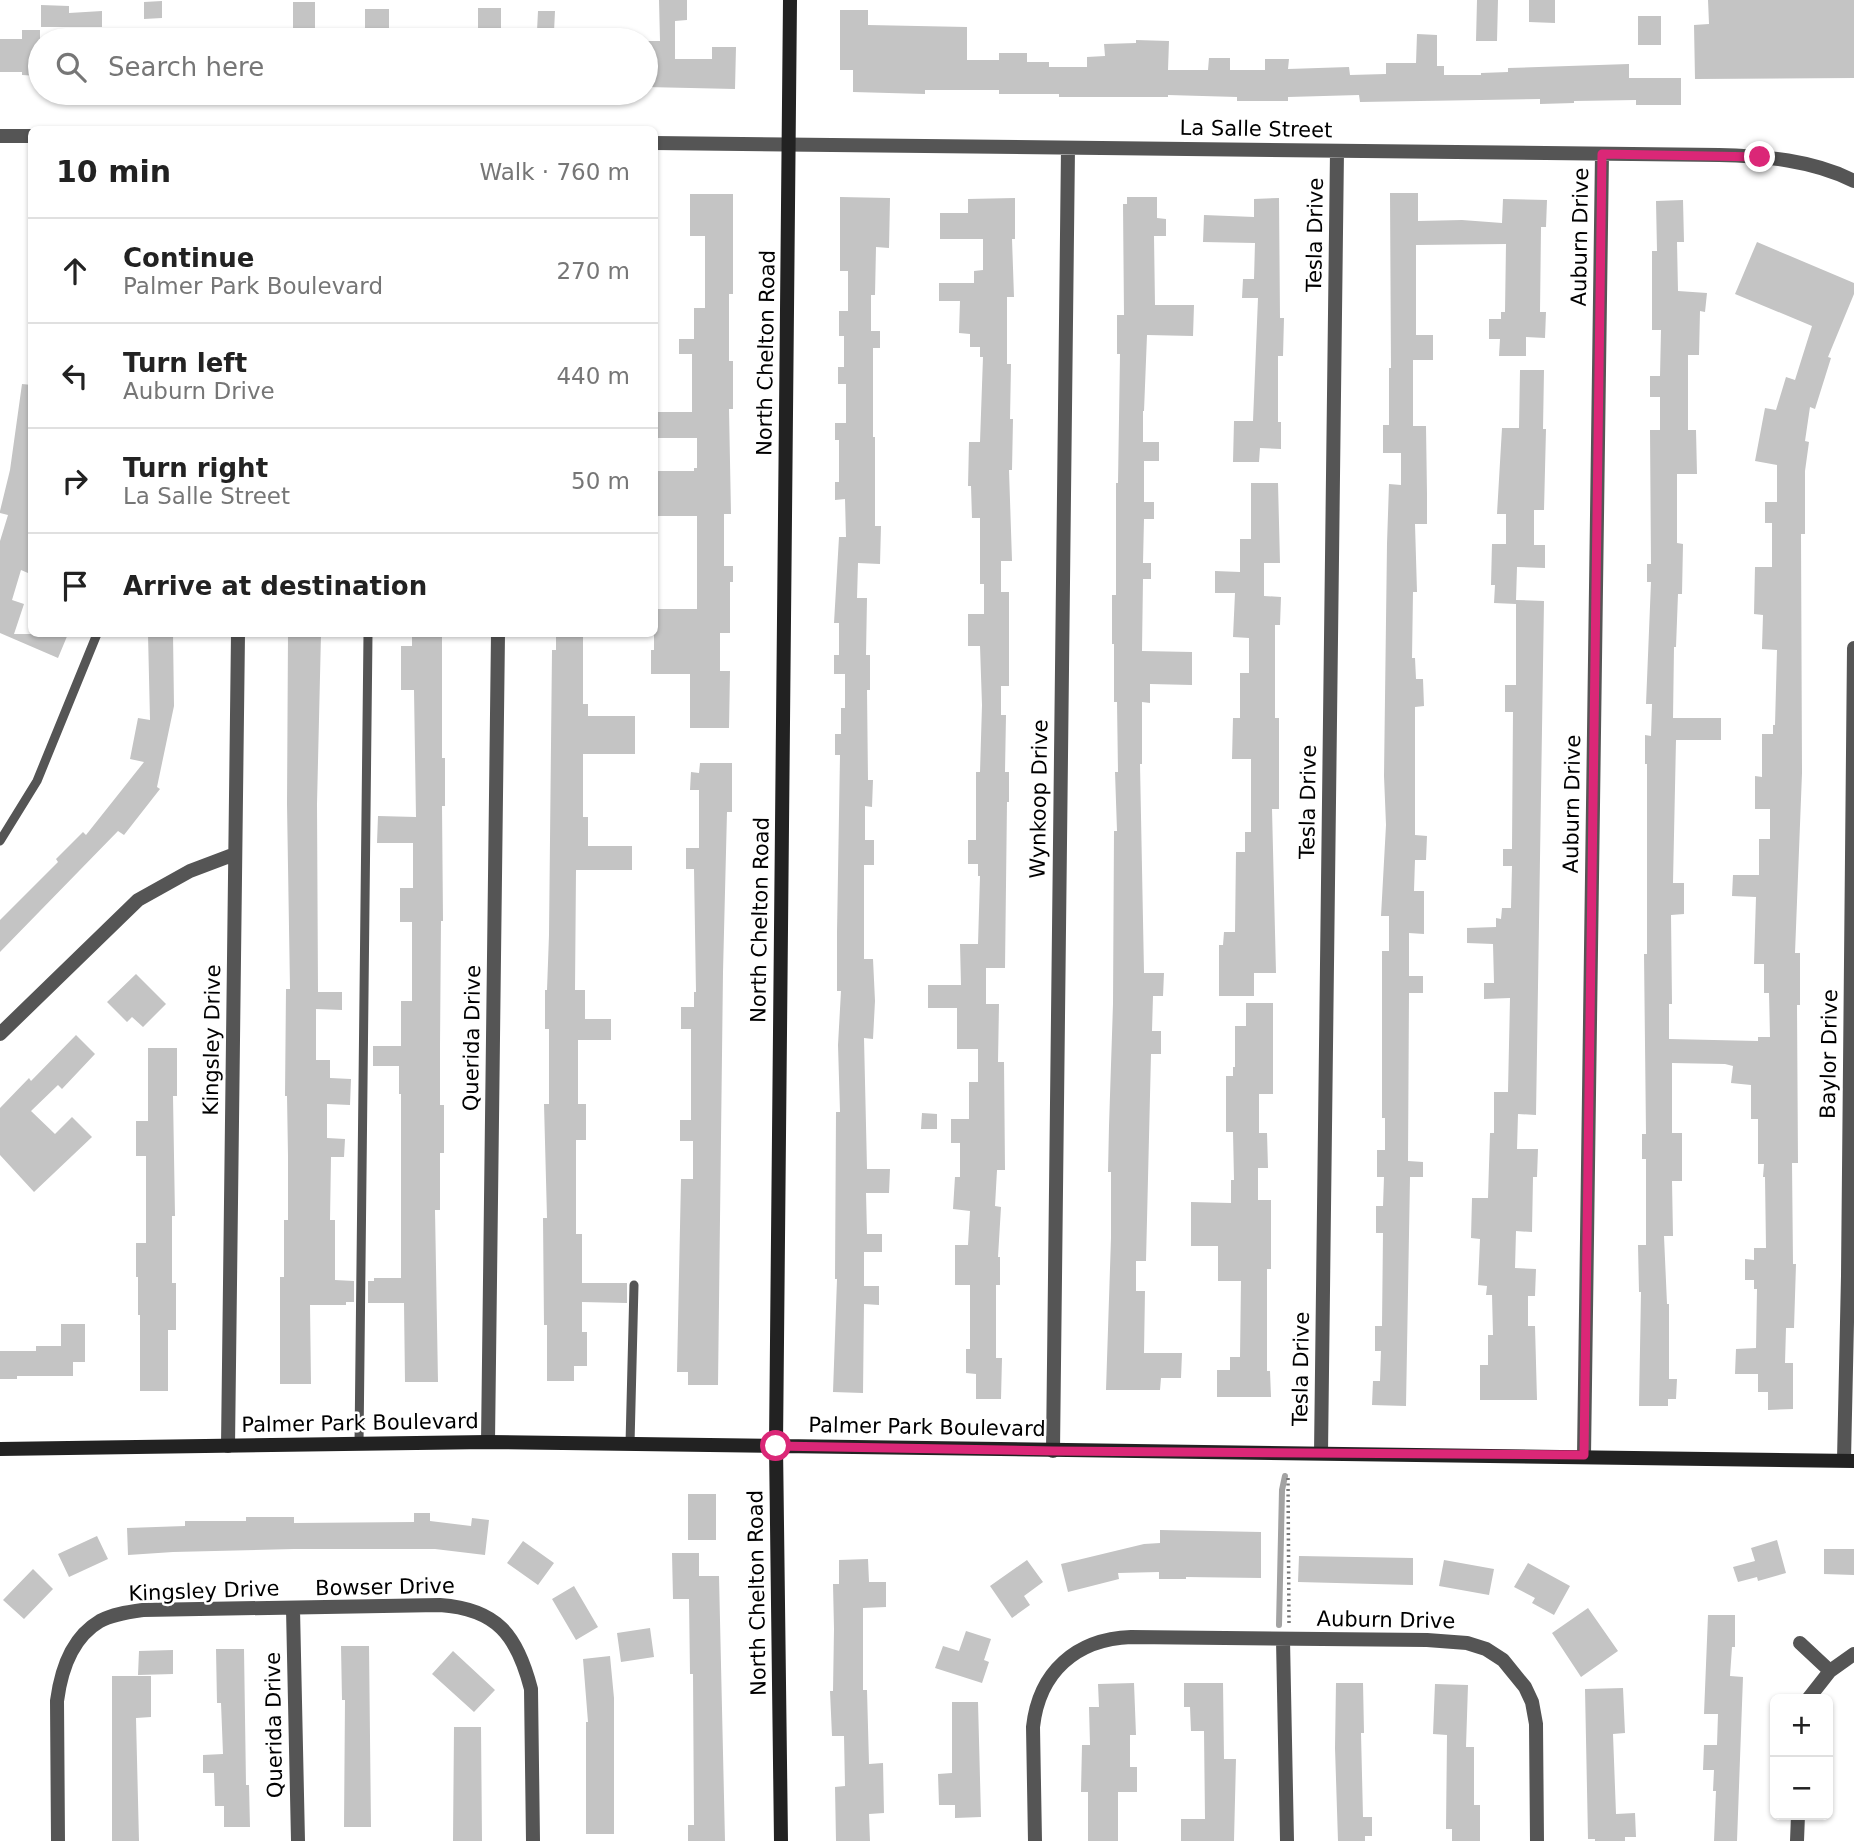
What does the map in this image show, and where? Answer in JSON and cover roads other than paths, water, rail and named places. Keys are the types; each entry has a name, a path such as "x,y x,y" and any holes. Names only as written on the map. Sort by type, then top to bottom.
{"main road":[{"name":"North Chelton Road","path":"781,1841 776,1446 790,0"},
{"name":"Palmer Park Boulevard","path":"0,1449 488,1443 1849,1460"}],"street":[{"path":"0,136 28,136"},
{"name":"La Salle Street","path":"658,143 1752,156 1816,166 1854,181"},
{"name":"Wynkoop Drive","path":"1053,1451 1068,148"},
{"name":"Tesla Drive","path":"1321,1453 1337,151"},
{"name":"Auburn Drive","path":"1584,1455 1602,154"},
{"name":"Kingsley Drive","path":"228,1446 238,637"},
{"name":"Querida Drive","path":"488,1443 498,637"},
{"name":"Baylor Drive","path":"1849,1460 1854,648"},
{"path":"0,1034 138,900 190,871 235,854"},
{"name":"Bowser Drive","path":"293,1609 464,1606 484,1613 498,1624 518,1650 531,1689 533,1841"},
{"name":"Kingsley Drive","path":"58,1841 59,1682 71,1650 84,1634 101,1621 143,1610 293,1609"},
{"name":"Querida Drive","path":"293,1609 298,1841"},
{"path":"1035,1841 1035,1709 1042,1691 1064,1661 1098,1641 1113,1638 1286,1640 1287,1841"},
{"name":"Auburn Drive","path":"1286,1640 1447,1641 1486,1648 1503,1660 1525,1687 1532,1702 1536,1724 1537,1841"},
{"path":"1800,1643 1830,1671"},
{"path":"1812,1694 1830,1671 1854,1654"},
{"path":"1797,1841 1798,1820"}],"lane":[{"path":"0,841 37,781 96,637"},
{"path":"359,1444 368,637"},
{"path":"630,1444 634,1285"}],"waterway":[{"path":"1279,1625 1282,1490 1285,1476"}]}
